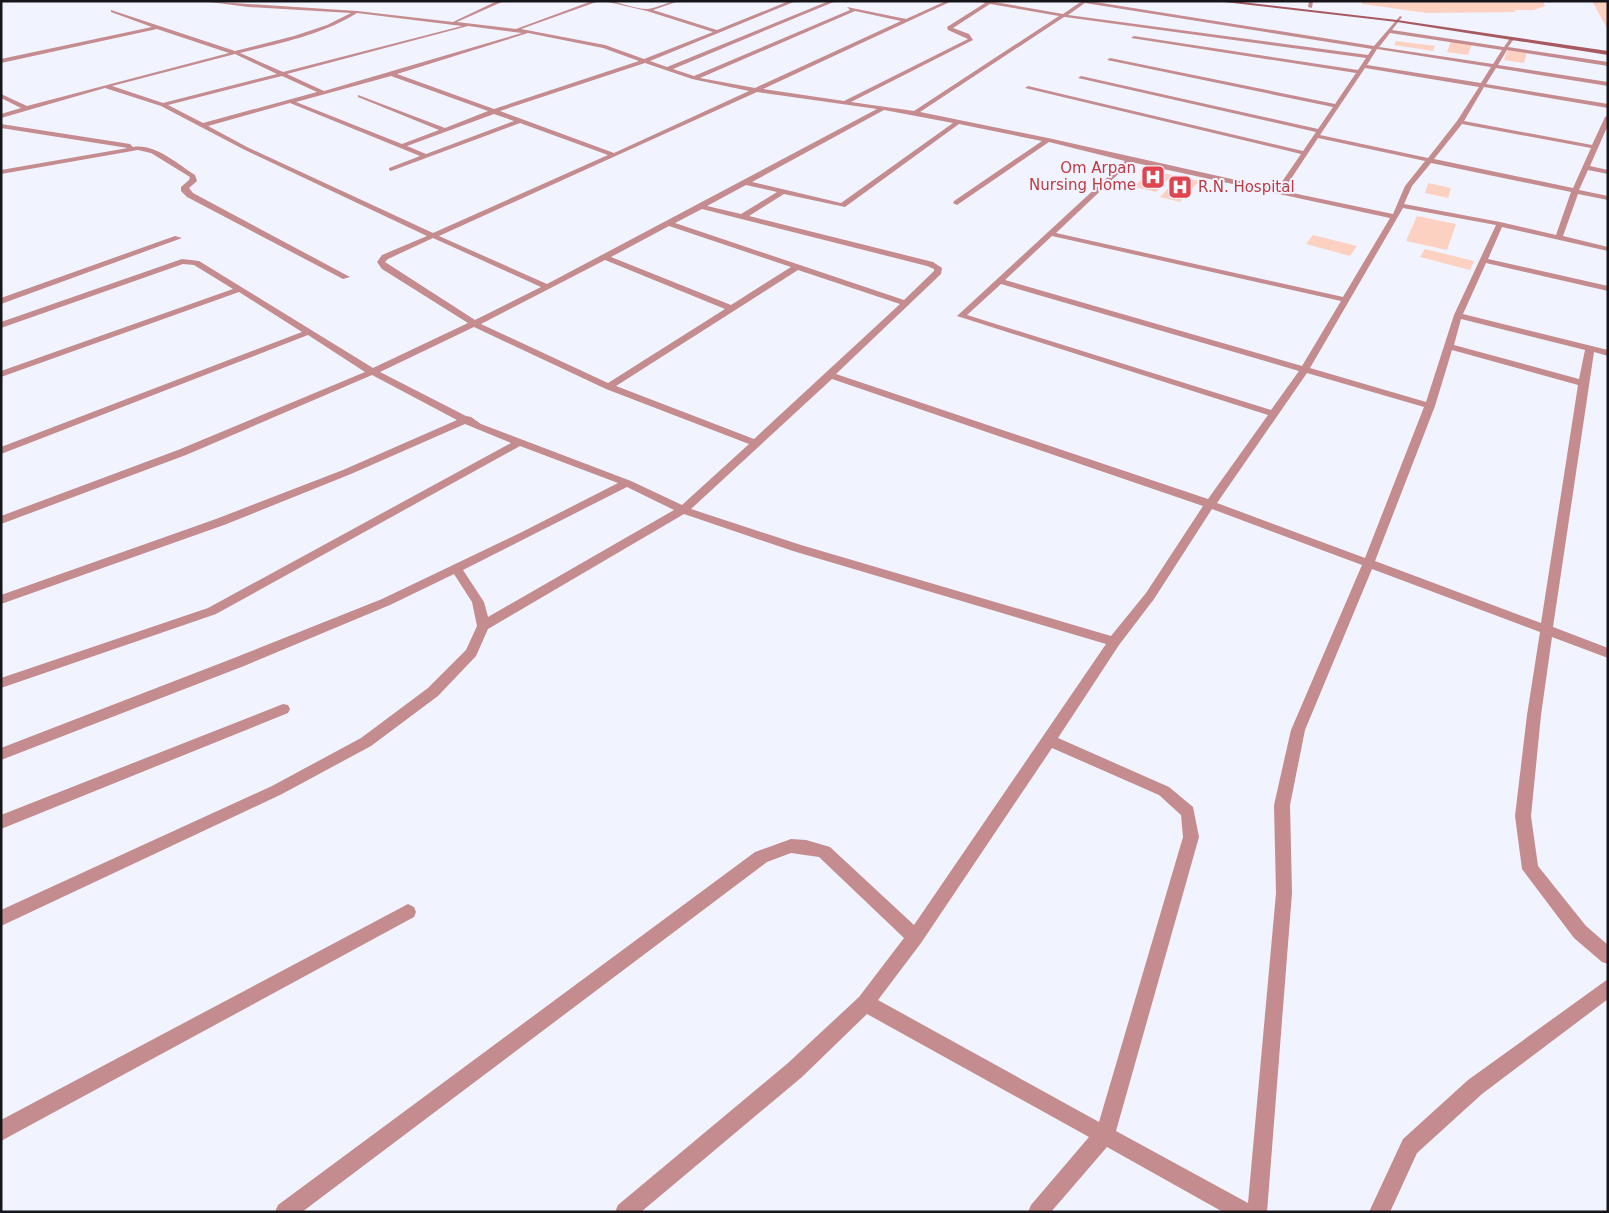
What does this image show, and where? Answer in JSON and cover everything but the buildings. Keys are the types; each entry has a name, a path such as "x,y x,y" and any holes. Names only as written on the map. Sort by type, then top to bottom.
{"street":[{"path":"205,1 248,6 357,12 530,32 579,41 694,78 753,91 846,102 915,113 1048,140 1130,160 1395,217"},
{"path":"248,6 262,1"},
{"path":"279,8 296,1"},
{"path":"453,22 502,1"},
{"path":"515,30 597,1"},
{"path":"606,1 648,10 725,34"},
{"path":"624,5 636,1"},
{"path":"648,10 677,1"},
{"path":"402,146 495,111 644,61 794,1"},
{"path":"756,443 609,386 475,324 380,262 385,256 614,155 950,1"},
{"path":"980,1 1065,16 1370,57"},
{"path":"1218,1 1398,19 1608,48"},
{"path":"1256,1 1311,4 1608,53"},
{"path":"915,113 1086,2 1608,84"},
{"path":"776,3 784,5"},
{"path":"667,68 834,3"},
{"path":"846,102 971,39 967,35 950,29 950,27 989,3"},
{"path":"846,7 906,21"},
{"path":"694,78 855,9"},
{"path":"112,11 236,53 285,73 324,93"},
{"path":"1,116 104,86 296,37 329,26 357,12"},
{"path":"1280,192 1304,153 1361,72 1376,47 1398,19"},
{"path":"164,105 472,24"},
{"path":"1,61 158,28"},
{"path":"1388,31 1608,64"},
{"path":"204,125 391,74 530,32"},
{"path":"733,36 740,39"},
{"path":"1134,38 1361,72"},
{"path":"625,1212 661,1184 795,1070 864,1003 915,937 1114,642 1150,596 1210,504 1305,369 1395,217 1409,186 1460,122 1512,38"},
{"path":"60,41 80,44"},
{"path":"1110,60 1336,106"},
{"path":"1364,66 1608,106"},
{"path":"391,74 614,155"},
{"path":"1080,78 1318,134 1608,198"},
{"path":"104,86 164,105 246,148 547,287"},
{"path":"1028,88 1304,153"},
{"path":"1,96 26,108"},
{"path":"360,96 445,130"},
{"path":"292,102 426,156"},
{"path":"1,520 136,472 266,419 475,324 884,108"},
{"path":"1559,238 1586,167 1598,144 1608,117"},
{"path":"391,169 522,120"},
{"path":"744,182 842,205 958,122"},
{"path":"1460,122 1598,144"},
{"path":"1,126 147,149 193,176 192,181 185,187 185,191 190,195 346,277"},
{"path":"957,203 1048,140"},
{"path":"1,172 138,148 147,149"},
{"path":"1130,160 961,316 1275,414"},
{"path":"1586,167 1608,172"},
{"path":"742,216 783,191"},
{"path":"483,626 683,510 830,375 938,272 938,268 923,262 700,206"},
{"path":"1401,206 1500,224 1608,249"},
{"path":"667,223 906,303"},
{"path":"1256,1212 1284,893 1282,805 1298,730 1368,564 1430,406 1458,315 1500,224"},
{"path":"1051,234 1346,300"},
{"path":"1,301 178,238"},
{"path":"603,257 731,308"},
{"path":"1482,260 1608,289"},
{"path":"1,325 182,261 196,263 371,371 467,419 477,426 627,484 683,510 797,548 1114,642"},
{"path":"609,386 797,267"},
{"path":"1000,281 1430,406"},
{"path":"1,374 240,289"},
{"path":"1458,315 1608,353"},
{"path":"1,451 309,332"},
{"path":"1450,346 1583,384"},
{"path":"1590,348 1534,715 1523,816 1530,869 1580,932 1608,956"},
{"path":"830,375 1210,504 1608,653"},
{"path":"1,600 229,518 347,472 467,419"},
{"path":"1,683 212,611 520,442"},
{"path":"1,754 386,602 627,484"},
{"path":"1,918 277,790 366,742 433,692 471,653 483,626 478,602 456,568"},
{"path":"1,822 283,709"},
{"path":"1038,1212 1104,1134 1191,837 1188,812 1164,791 1049,740"},
{"path":"285,1212 761,857 783,846 805,845 824,852 915,937"},
{"path":"1,1131 408,912"},
{"path":"1379,1212 1410,1146 1476,1087 1608,988"},
{"path":"864,1003 1244,1212"}],"place":[{"name":"Om Arpan Nursing Home","path":"1153,177"},
{"name":"R.N. Hospital","path":"1180,187"}]}
